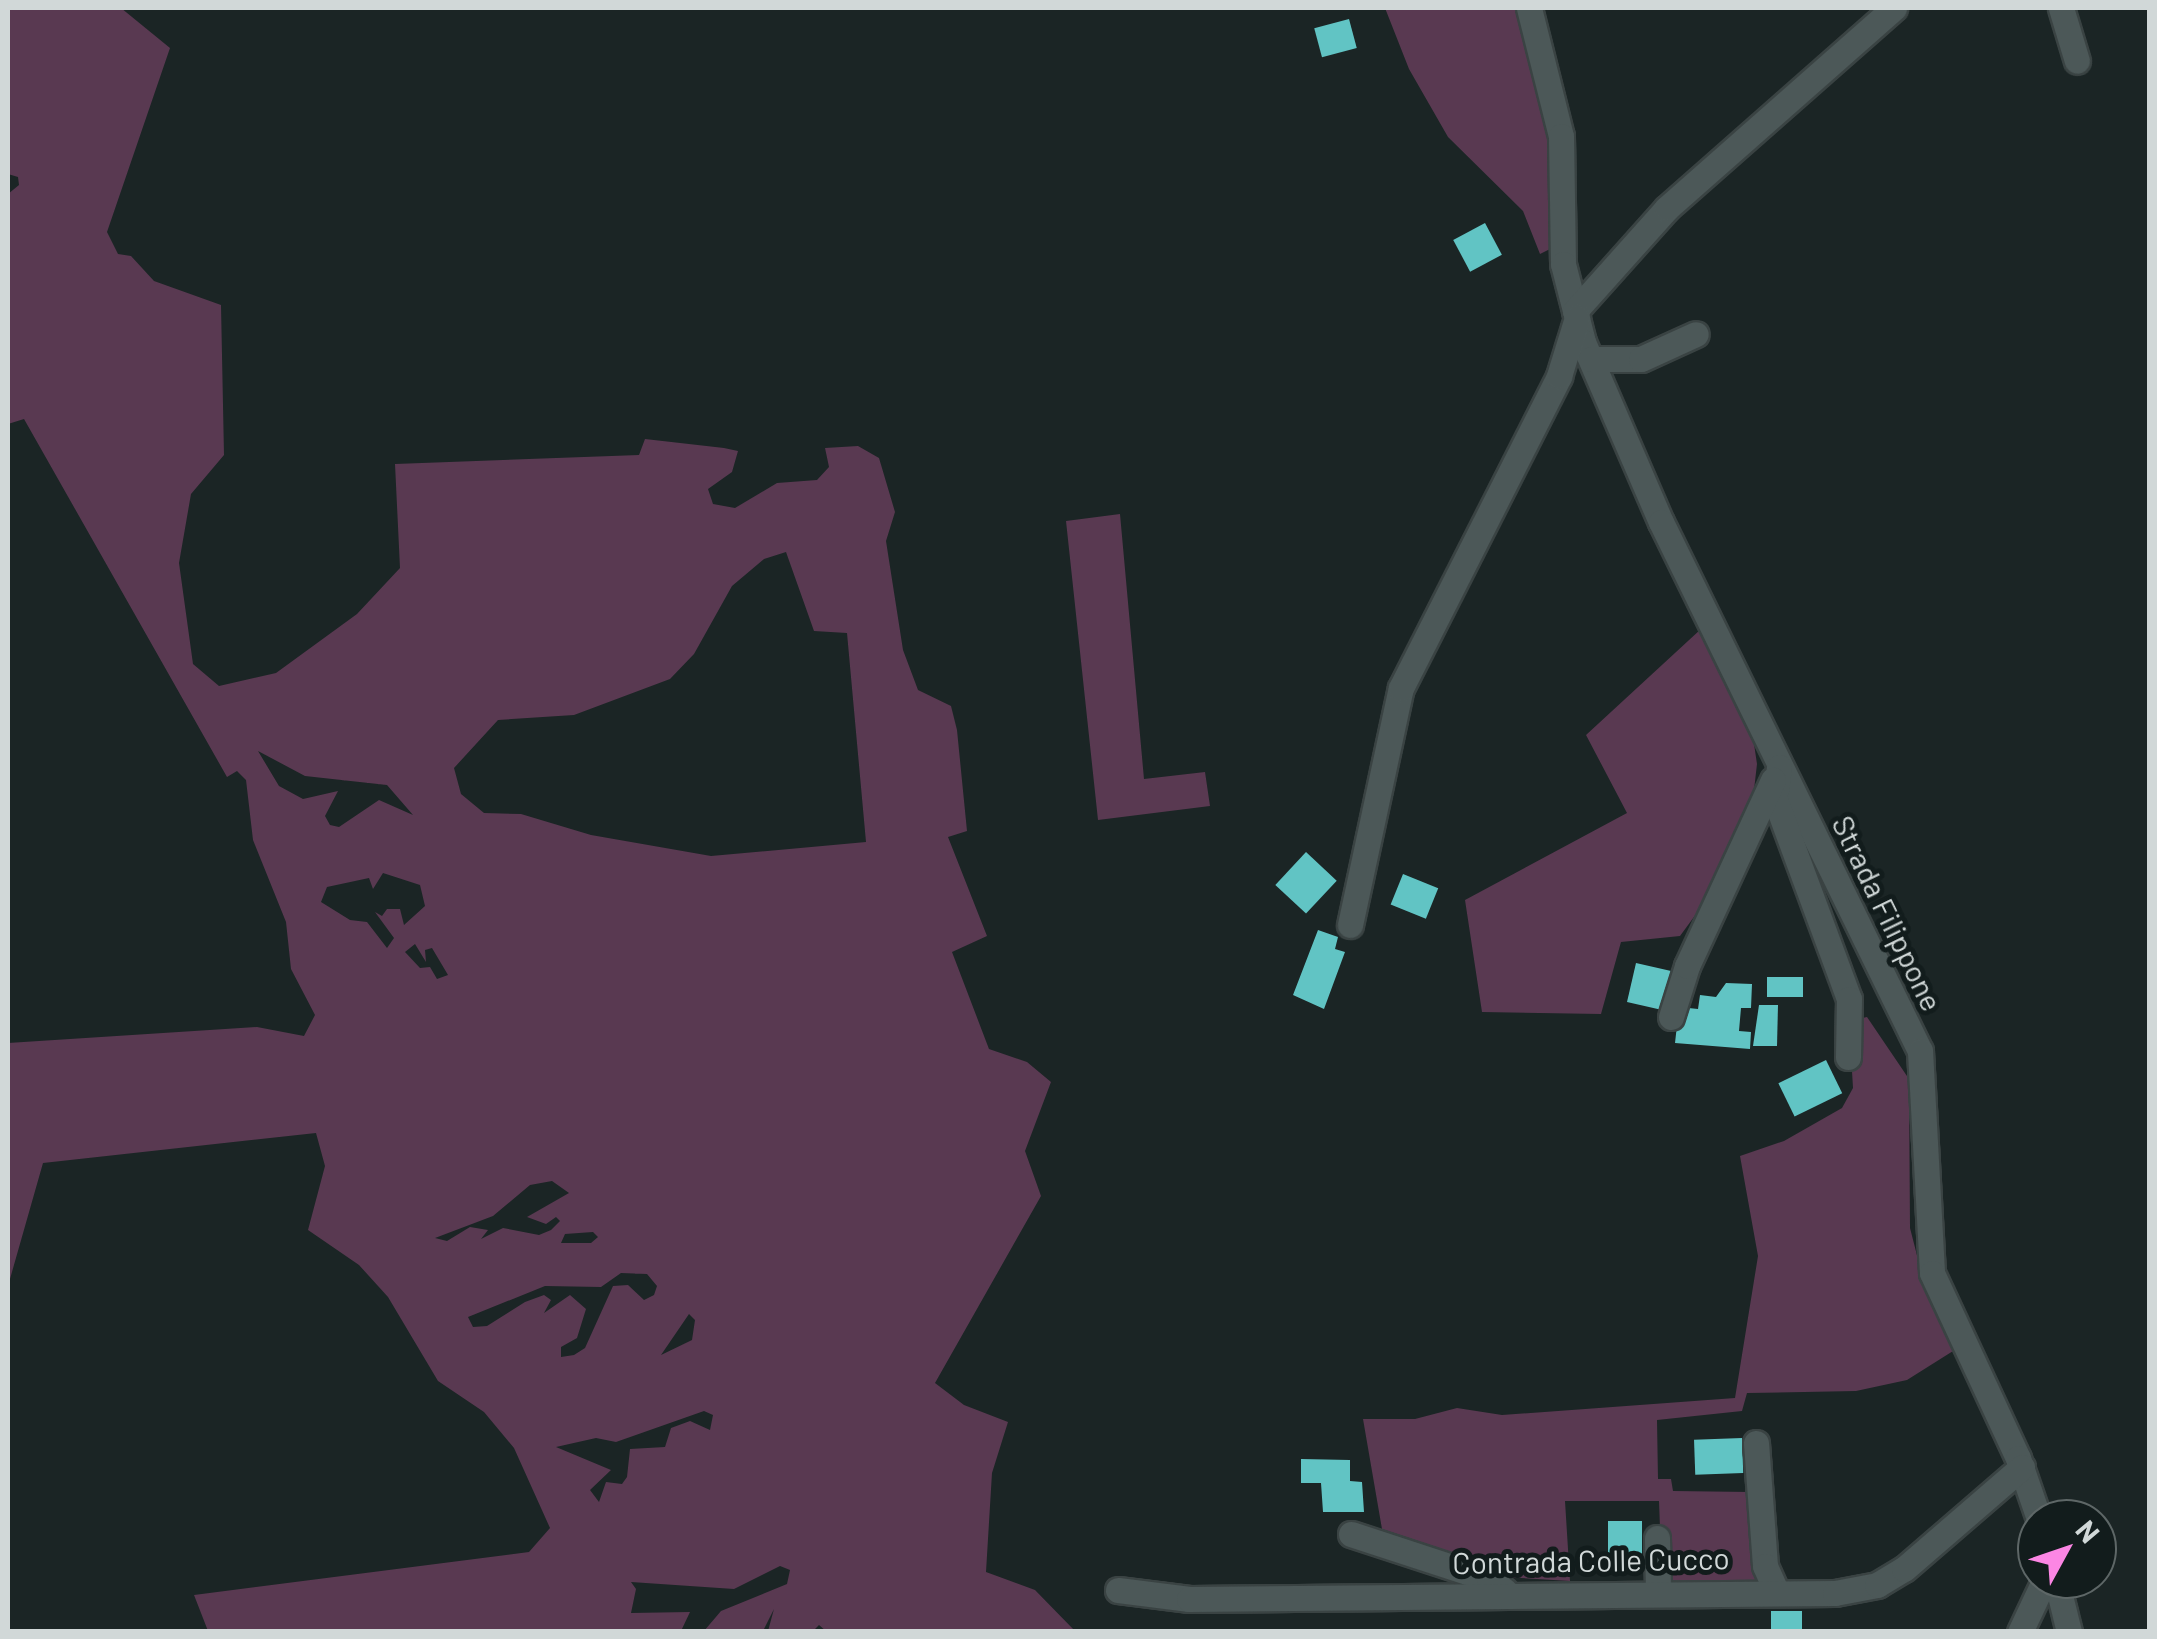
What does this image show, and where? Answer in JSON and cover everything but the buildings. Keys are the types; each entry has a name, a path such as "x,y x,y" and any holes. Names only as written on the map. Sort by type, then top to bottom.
{"street":[{"name":"Strada Filippone","path":"1529,8 1561,136 1564,264 1590,359 1779,767 1920,1050 1932,1273 2022,1467 2032,1499"},
{"path":"1350,925 1401,688 1559,376 1576,314 1668,208 1894,8"},
{"path":"2060,8 2077,61"},
{"path":"1590,359 1641,359 1696,334"},
{"path":"1672,1018 1688,966 1779,767"},
{"path":"1779,767 1776,799 1849,999 1848,1057"},
{"path":"1756,1443 1765,1566 1776,1591"},
{"name":"Contrada Colle Cucco","path":"1118,1590 1190,1599 1508,1593 1835,1593 1877,1585 2022,1467"},
{"path":"1352,1534 1489,1579 1508,1593"},
{"path":"1657,1538 1658,1592"},
{"path":"2020,1632 2036,1599"},
{"path":"2061,1599 2069,1632"}],"shaded area":[{"path":"8,8 121,8 170,48 107,232 118,254 131,256 154,281 221,305 224,455 191,494 179,563 193,664 219,686 276,673 357,614 400,568 395,464 639,455 645,439 724,448 738,451 732,472 708,489 713,504 735,508 777,483 817,480 829,467 825,448 858,446 879,458 895,512 886,541 903,650 918,690 951,706 957,730 967,831 948,837 987,936 952,952 989,1049 1027,1062 1051,1082 1025,1151 1041,1196 935,1383 964,1405 1008,1422 992,1473 986,1572 1035,1590 1075,1631 827,1632 819,1625 813,1631 768,1631 774,1609 763,1631 704,1631 721,1611 787,1584 790,1570 780,1566 734,1589 631,1582 636,1589 631,1613 690,1612 681,1631 208,1631 194,1595 529,1552 550,1528 514,1448 484,1412 438,1381 388,1297 359,1265 308,1230 325,1166 316,1133 43,1163 8,1286 8,1043 257,1027 304,1036 315,1015 291,969 286,922 253,840 246,780 237,771 227,777 24,419 8,424 8,194 19,185 18,177 8,174","holes":["786,552 814,631 847,633 866,842 711,856 591,835 521,814 484,813 461,794 454,768 498,720 574,715 670,679 694,654 732,586 764,559","258,751 305,776 387,785 413,815 379,800 339,827 330,825 325,816 338,791 303,799 279,786","383,873 420,885 425,906 404,925 400,909 387,909 382,916 375,912 394,938 387,948 367,922 350,920 321,902 327,887 369,878 373,889","415,944 426,962 425,950 432,948 448,975 437,979 430,967 420,968 405,952","552,1181 569,1193 527,1217 546,1224 556,1217 560,1221 539,1235 503,1228 481,1239 488,1230 470,1227 447,1241 435,1238 493,1216 530,1185","593,1232 598,1237 591,1243 561,1243 565,1234","621,1273 647,1274 657,1286 654,1295 644,1300 628,1285 613,1286 585,1348 574,1355 561,1357 561,1347 577,1338 586,1309 570,1295 544,1313 551,1300 544,1295 525,1302 487,1326 473,1327 468,1317 545,1286 601,1287","689,1314 695,1320 692,1340 661,1355","704,1411 713,1415 710,1430 690,1421 671,1428 665,1447 630,1449 627,1477 622,1484 606,1482 599,1502 590,1490 611,1470 556,1447 596,1438 616,1442"]},
{"path":"1385,8 1523,8 1551,148 1554,247 1540,254 1523,211 1448,137 1409,69"},
{"path":"1120,514 1144,779 1205,772 1210,806 1098,820 1066,521"},
{"path":"1701,629 1753,737 1757,764 1754,790 1713,891 1680,936 1621,942 1601,1014 1482,1012 1465,900 1627,813 1586,735"},
{"path":"1867,1017 1909,1079 1910,1228 1921,1271 1961,1346 1907,1380 1856,1391 1747,1393 1742,1411 1657,1420 1658,1479 1671,1479 1673,1491 1750,1492 1765,1584 1662,1582 1659,1501 1565,1501 1570,1581 1503,1577 1469,1558 1382,1529 1363,1419 1415,1419 1457,1408 1502,1415 1735,1398 1758,1256 1740,1156 1784,1141 1842,1108 1853,1088 1849,1021"}]}
